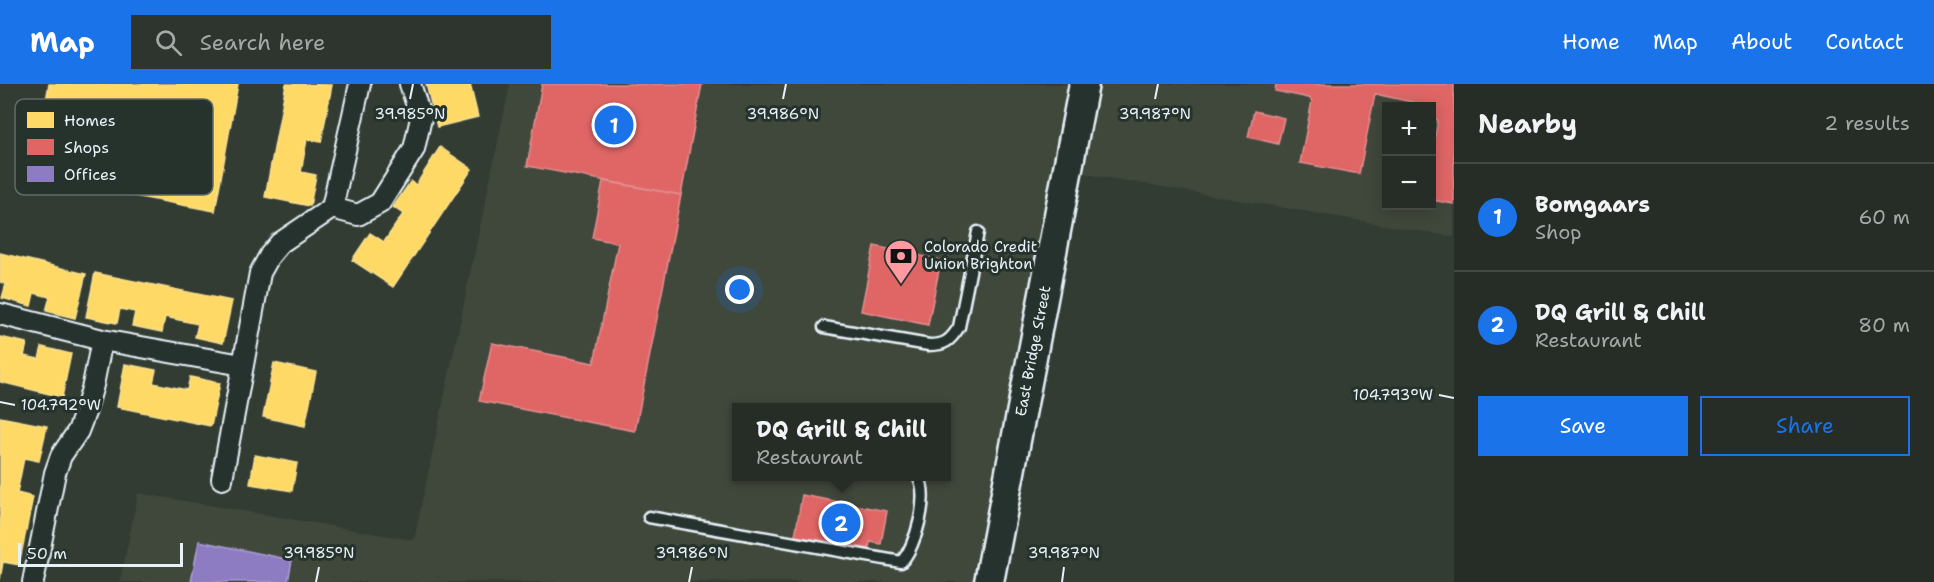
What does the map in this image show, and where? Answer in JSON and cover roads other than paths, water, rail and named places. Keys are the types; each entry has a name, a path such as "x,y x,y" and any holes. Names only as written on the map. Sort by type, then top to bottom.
{"main road":[{"name":"East Bridge Street","path":"989,582 1084,84"}],"street":[{"path":"222,479 260,273 280,243 332,208 360,84"},
{"path":"332,208 358,215 380,203 386,194 414,149 421,118 410,84"},
{"path":"0,314 102,340 242,365"},
{"path":"33,582 55,473 61,456 78,431 86,410 102,340"}],"lane":[{"path":"824,327 929,345 942,345 951,340 959,327 978,232"},
{"path":"649,517 901,562 908,555 914,542 924,492 920,481"}],"place":[{"name":"Bomgaars","path":"614,125"},
{"name":"Colorado Credit Union Brighton","path":"901,285"},
{"name":"DQ Grill & Chill","path":"841,523"}]}
